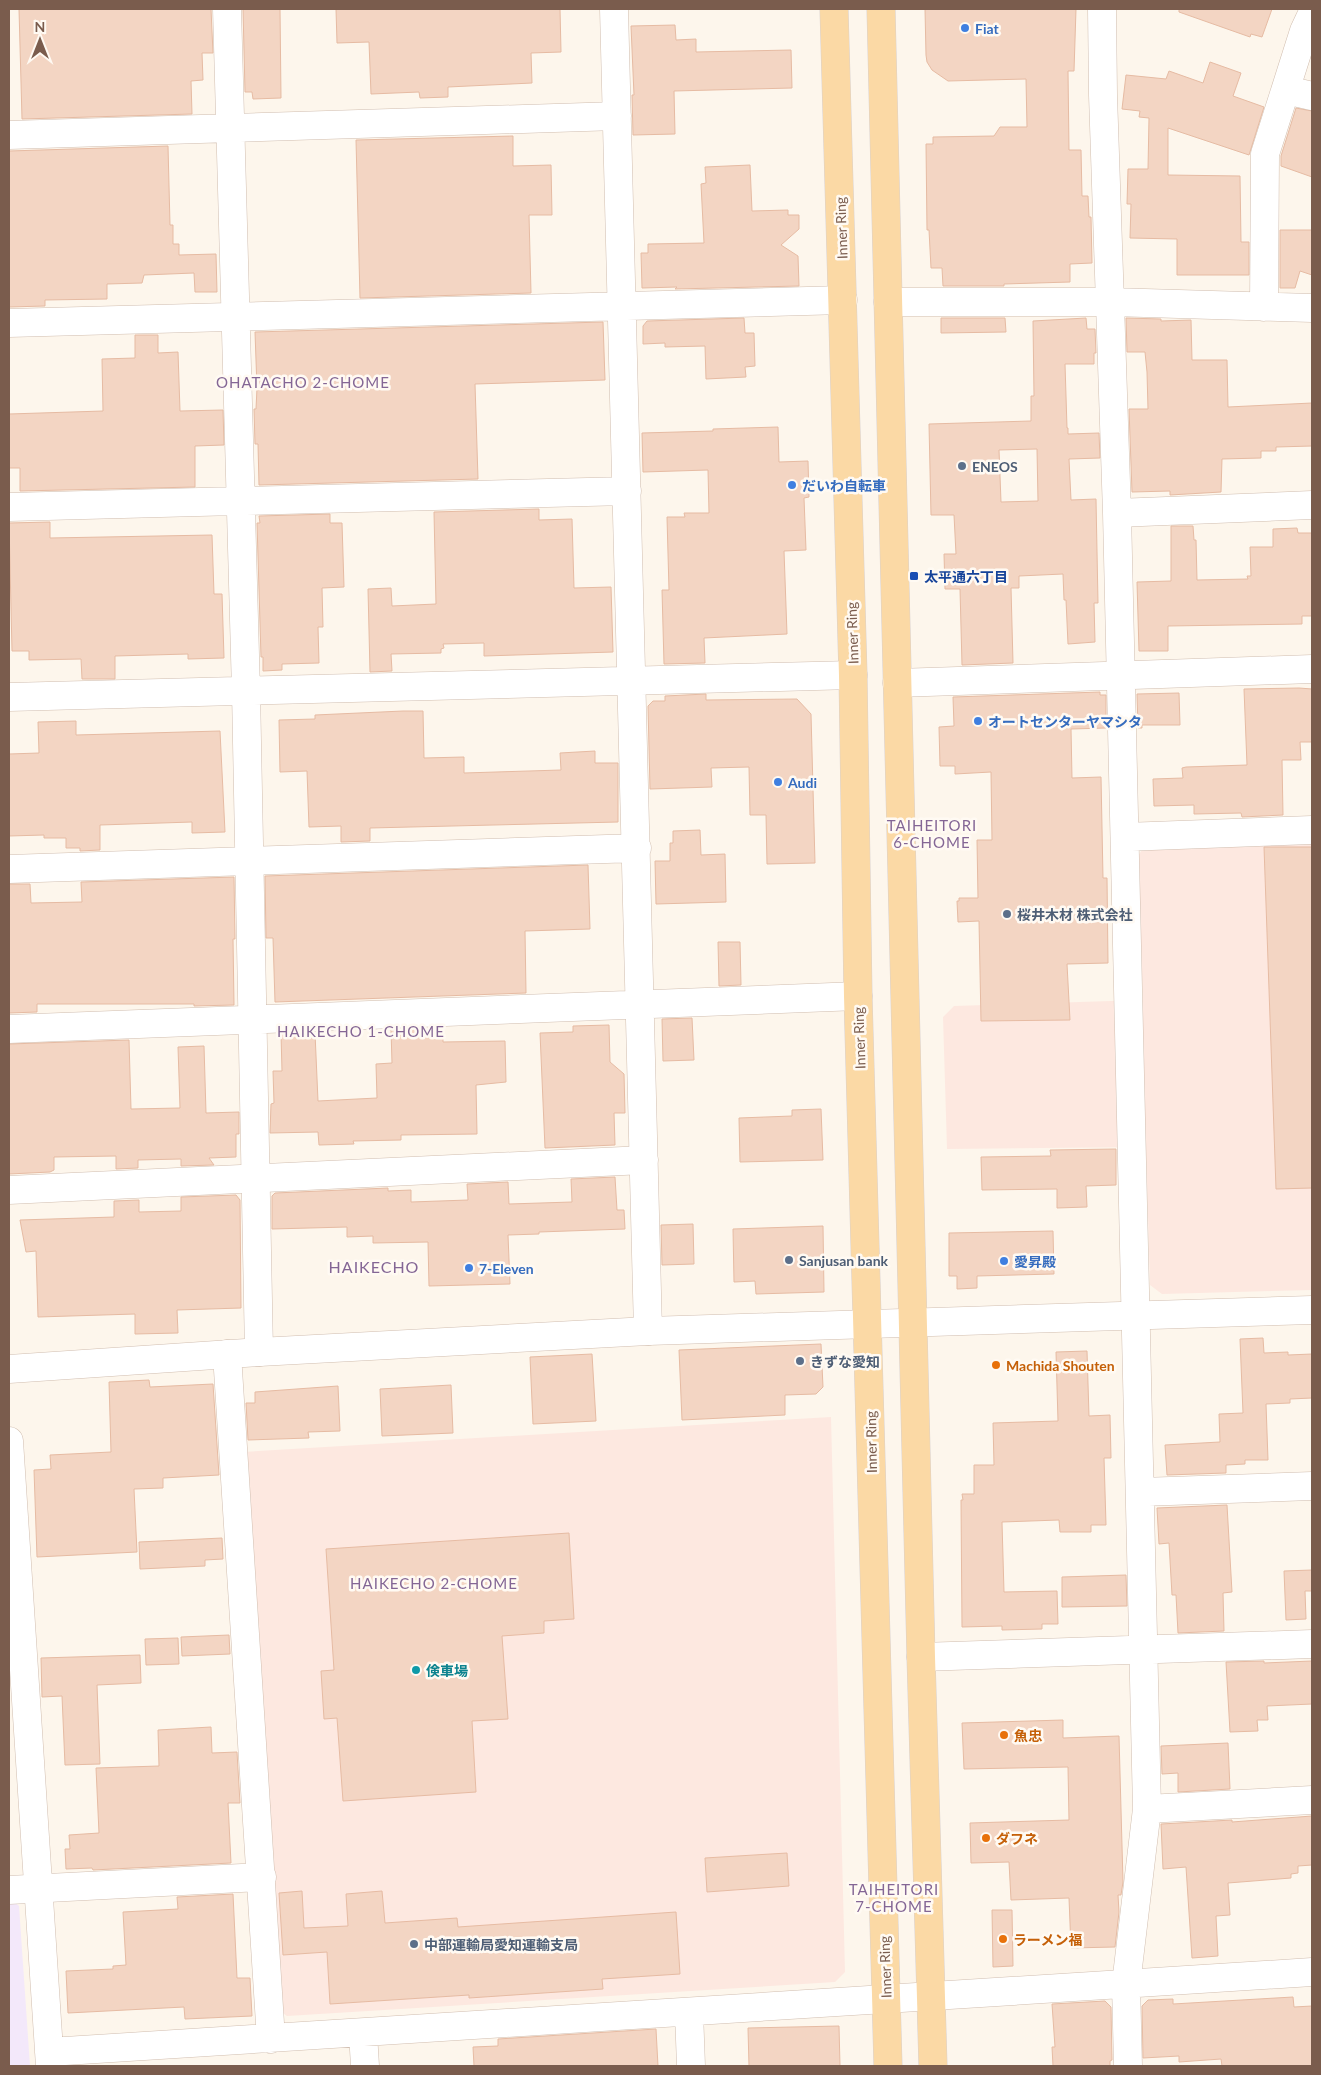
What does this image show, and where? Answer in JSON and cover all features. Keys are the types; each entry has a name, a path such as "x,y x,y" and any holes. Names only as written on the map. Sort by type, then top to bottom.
{"main road":[{"name":"Inner Ring","path":"834,9 853,675 858,996 888,2066"},
{"path":"881,9 920,1657 932,2066"}],"street":[{"path":"227,9 246,691 259,1352"},
{"path":"614,9 648,1331"},
{"path":"1102,9 1103,95 1117,513 1147,1809 1126,1984 1128,2066"},
{"path":"1264,307 1265,154 1304,31 1312,14"},
{"path":"1286,90 1312,96"},
{"path":"9,135 617,116"},
{"path":"9,323 843,300"},
{"path":"888,302 1111,302 1312,308"},
{"path":"9,507 627,491"},
{"path":"1117,513 1312,506"},
{"path":"897,683 1312,669"},
{"path":"9,697 853,675"},
{"path":"1125,837 1312,830"},
{"path":"9,869 636,848"},
{"path":"9,1029 858,996"},
{"path":"9,1190 644,1160"},
{"path":"9,1369 259,1352 648,1331 1312,1310"},
{"path":"227,1354 262,1877 270,2039"},
{"path":"9,1441 12,1556 50,2059 270,2039 1312,1972"},
{"path":"1141,1492 1312,1486"},
{"path":"920,1657 1312,1644"},
{"path":"1147,1809 1312,1800"},
{"path":"9,1890 262,1877"},
{"path":"689,2012 691,2066"},
{"path":"363,2033 366,2066"}],"shaded area":[{"path":"1312,840 1312,1290 1162,1294 1150,1285 1146,1147 947,1149 943,1017 954,1006 1143,1000 1138,856 1145,845"},
{"path":"831,1417 845,1972 835,1982 287,2016 280,2011 243,1452"},
{"path":"9,1898 19,1906 30,2066 9,2066"}],"building":[{"path":"19,9 211,9 213,53 202,53 203,80 191,81 192,114 22,119"},
{"path":"243,9 280,9 281,98 253,99 252,92 245,92"},
{"path":"336,9 560,9 561,52 531,53 532,83 448,87 448,97 420,98 419,92 371,94 369,42 337,43"},
{"path":"925,9 1076,9 1074,71 1068,71 1069,150 1081,150 1082,196 1088,196 1089,217 1091,217 1092,263 1070,264 1070,282 1004,284 1004,286 943,286 942,268 931,268 929,230 927,230 926,144 933,144 933,137 994,136 1000,127 1027,127 1026,79 948,81 932,70 927,62 926,55"},
{"path":"1179,9 1272,9 1262,37 1251,34 1250,37 1179,12"},
{"path":"675,25 676,40 696,39 696,52 791,50 792,88 674,91 675,134 633,135 632,95 634,95 631,26"},
{"path":"1210,62 1241,73 1233,96 1264,107 1249,155 1168,128 1168,175 1240,176 1241,242 1249,242 1249,275 1177,275 1177,239 1130,238 1131,204 1127,204 1128,169 1148,169 1149,118 1139,117 1140,111 1122,109 1126,75 1166,79 1169,71 1203,83"},
{"path":"1296,108 1312,111 1312,177 1281,166 1281,156"},
{"path":"513,136 513,166 551,165 552,215 529,215 531,293 360,298 356,140"},
{"path":"168,146 170,225 173,225 173,244 179,244 179,255 216,254 217,292 195,292 194,273 144,275 142,283 107,284 107,299 45,300 45,306 9,307 9,151"},
{"path":"750,165 752,211 788,210 788,215 799,215 799,229 781,245 798,256 799,286 642,288 641,253 648,253 648,244 704,243 701,184 706,183 705,167"},
{"path":"1280,230 1312,230 1312,275 1300,271 1295,288 1280,288"},
{"path":"744,318 745,333 754,333 755,366 745,367 746,377 706,379 705,346 665,347 665,343 643,344 643,326 647,321"},
{"path":"941,318 1005,318 1006,332 941,333"},
{"path":"1086,318 1087,329 1095,329 1096,353 1094,353 1094,364 1065,364 1068,434 1099,433 1100,458 1069,459 1071,500 1096,499 1098,603 1094,603 1095,642 1068,644 1063,574 1019,576 1019,588 1011,588 1013,663 962,665 960,589 945,589 944,554 956,554 954,515 931,515 929,424 1031,421 1031,396 1034,396 1033,321","holes":["1037,449 1038,501 1001,502 999,450"]},
{"path":"1126,318 1161,319 1161,321 1191,320 1192,360 1227,360 1228,407 1312,403 1312,446 1276,447 1276,451 1261,451 1261,458 1222,459 1221,492 1170,495 1170,491 1132,492 1129,409 1148,409 1147,372 1145,352 1127,352"},
{"path":"603,322 605,380 475,384 478,479 259,485 258,444 255,444 254,409 256,409 257,388 255,332"},
{"path":"135,335 158,335 158,353 178,352 180,411 223,410 224,445 195,446 195,487 20,491 20,468 9,468 9,414 103,411 102,359 135,358"},
{"path":"778,427 779,462 808,461 809,497 804,498 806,550 784,551 787,634 704,638 705,663 664,664 662,590 669,590 667,517 685,517 684,513 709,513 708,470 643,472 642,433"},
{"path":"539,509 539,520 572,519 574,588 611,587 613,652 484,656 484,643 443,644 444,648 441,649 441,653 391,654 392,671 370,672 368,589 391,588 392,606 436,604 434,512"},
{"path":"330,514 330,523 342,523 344,587 322,588 323,627 318,627 319,663 282,664 282,670 263,671 257,523 260,523 259,516"},
{"path":"50,522 50,538 212,535 214,594 222,594 224,658 188,659 188,654 115,656 115,679 82,679 81,659 29,660 29,651 12,651 9,523"},
{"path":"1171,526 1193,526 1194,540 1196,540 1197,580 1248,579 1247,576 1251,576 1250,547 1273,547 1273,529 1297,528 1298,533 1312,533 1312,616 1302,616 1302,624 1168,626 1168,651 1139,651 1137,582 1171,581"},
{"path":"1244,689 1312,689 1312,742 1300,742 1301,760 1282,760 1283,815 1242,817 1241,813 1194,814 1194,805 1154,806 1153,779 1183,778 1182,768 1186,767 1247,765"},
{"path":"1100,692 1100,695 1106,695 1106,728 1071,729 1072,778 1101,777 1103,878 1107,878 1108,963 1067,964 1070,1020 981,1021 979,921 958,922 957,901 959,901 959,898 978,898 977,840 992,840 991,772 955,774 955,766 940,766 939,727 954,726 953,697"},
{"path":"1179,693 1180,725 1142,725 1142,728 1138,728 1137,694"},
{"path":"706,694 706,700 797,699 811,714 815,863 767,864 766,815 750,815 749,767 711,768 712,787 650,789 648,706 653,701 665,701 665,696"},
{"path":"423,711 424,758 464,757 464,773 561,770 560,753 595,751 595,763 618,763 618,822 370,828 370,841 341,842 341,826 309,827 307,771 280,772 279,720 315,719 315,715"},
{"path":"76,721 76,735 220,731 225,832 192,833 192,822 100,825 100,850 80,851 80,848 66,848 66,838 44,838 44,835 9,836 9,754 39,753 38,722"},
{"path":"700,830 701,855 725,854 726,902 656,904 655,861 670,861 670,843 673,843 673,831"},
{"path":"1264,847 1312,847 1312,1188 1276,1189"},
{"path":"588,865 590,929 525,931 526,993 275,1002 273,938 266,938 265,876"},
{"path":"234,877 234,1005 37,1004 37,1012 9,1013 9,884 30,884 31,903 82,902 81,882"},
{"path":"718,942 740,942 741,985 719,986"},
{"path":"692,1018 694,1060 663,1061 662,1019"},
{"path":"609,1025 610,1062 624,1074 625,1113 614,1113 615,1145 545,1148 540,1033 573,1032 573,1026"},
{"path":"431,1028 431,1037 443,1037 443,1042 505,1041 506,1082 476,1085 477,1134 401,1135 401,1140 353,1141 354,1144 319,1145 318,1132 270,1133 271,1104 274,1103 273,1071 282,1071 281,1034 315,1033 318,1101 377,1098 376,1064 392,1063 391,1030"},
{"path":"129,1040 131,1109 180,1108 178,1047 204,1046 206,1113 239,1112 239,1134 236,1134 236,1157 209,1158 214,1165 181,1166 181,1159 138,1160 138,1168 116,1169 116,1156 54,1157 54,1170 50,1172 9,1174 9,1044"},
{"path":"821,1109 823,1160 740,1162 739,1118 792,1116 792,1110"},
{"path":"1116,1149 1116,1185 1086,1186 1087,1207 1057,1208 1057,1189 982,1190 981,1157 1051,1156 1050,1150"},
{"path":"615,1177 617,1210 624,1210 625,1229 508,1235 510,1284 429,1286 428,1242 373,1243 373,1236 347,1237 347,1227 272,1229 272,1196 275,1193 388,1188 388,1191 411,1190 411,1202 468,1200 467,1184 508,1182 509,1204 572,1202 571,1179"},
{"path":"236,1195 240,1200 241,1308 177,1310 178,1333 135,1334 135,1314 38,1317 36,1251 26,1252 20,1220 114,1217 114,1201 139,1200 139,1212 181,1211 181,1197"},
{"path":"693,1224 694,1264 662,1265 661,1225"},
{"name":"Sanjusan bank","path":"823,1226 824,1292 756,1294 755,1281 734,1282 733,1229"},
{"path":"1053,1231 1054,1274 977,1276 977,1288 957,1289 957,1276 949,1276 949,1233"},
{"path":"1263,1338 1264,1353 1312,1354 1312,1398 1290,1399 1290,1403 1266,1404 1268,1460 1245,1460 1245,1464 1226,1465 1226,1473 1167,1475 1165,1445 1220,1442 1219,1414 1243,1413 1240,1339"},
{"path":"821,1344 823,1387 816,1394 785,1395 785,1415 682,1420 679,1350"},
{"path":"1087,1351 1089,1416 1110,1415 1111,1458 1104,1458 1106,1525 1091,1525 1091,1532 1060,1532 1059,1520 1002,1522 1004,1592 1057,1591 1058,1624 1042,1624 1042,1629 1002,1630 1002,1626 962,1627 961,1500 963,1500 962,1494 974,1494 974,1465 994,1465 993,1423 1058,1421 1056,1352"},
{"path":"592,1354 596,1421 533,1424 530,1357"},
{"path":"149,1380 150,1387 213,1384 219,1475 163,1478 163,1488 134,1489 137,1552 37,1557 34,1470 51,1469 50,1455 111,1452 109,1382"},
{"path":"451,1385 453,1433 382,1436 380,1389"},
{"path":"338,1386 340,1431 308,1432 309,1438 248,1440 246,1403 255,1403 255,1392"},
{"path":"1227,1505 1232,1592 1223,1593 1224,1631 1178,1633 1176,1595 1172,1595 1169,1543 1159,1544 1157,1508"},
{"name":"倹車場","path":"569,1533 574,1619 544,1621 544,1633 502,1636 508,1719 472,1721 476,1792 343,1801 337,1718 324,1719 321,1671 334,1670 326,1549"},
{"path":"222,1538 223,1559 205,1560 205,1566 140,1569 139,1542"},
{"path":"1312,1570 1312,1591 1305,1591 1306,1619 1286,1620 1284,1571"},
{"path":"1126,1575 1127,1606 1062,1607 1062,1577"},
{"path":"229,1635 230,1654 182,1656 181,1637"},
{"path":"178,1638 179,1664 146,1665 145,1639"},
{"path":"140,1655 141,1683 97,1685 100,1764 65,1765 62,1696 42,1697 41,1658"},
{"path":"1264,1661 1264,1663 1312,1661 1312,1704 1267,1706 1268,1720 1257,1720 1258,1731 1230,1732 1226,1662"},
{"path":"1063,1720 1063,1738 1119,1736 1123,1882 1121,1895 1118,1895 1119,1912 1115,1947 1071,1948 1069,1898 1011,1900 1009,1862 971,1863 970,1823 1069,1820 1068,1767 964,1769 962,1723"},
{"path":"211,1727 212,1753 237,1752 240,1803 228,1803 231,1863 93,1870 92,1868 66,1869 65,1849 70,1849 69,1835 99,1833 96,1768 159,1766 158,1730"},
{"path":"1228,1743 1230,1789 1178,1792 1178,1773 1162,1774 1161,1746"},
{"path":"1312,1816 1312,1865 1298,1866 1298,1873 1291,1874 1291,1878 1228,1883 1230,1915 1216,1916 1218,1956 1192,1958 1186,1867 1163,1869 1161,1824 1232,1820 1232,1822"},
{"path":"787,1853 789,1886 707,1892 705,1858"},
{"path":"302,1891 304,1928 348,1926 346,1894 382,1891 385,1923 457,1918 458,1927 676,1912 680,1974 602,1979 603,1989 469,1998 469,1995 330,2004 327,1952 283,1955 279,1893"},
{"path":"233,1894 237,1978 250,1978 252,2016 185,2019 184,2007 68,2013 66,1971 113,1969 113,1966 126,1965 123,1912 178,1909 177,1897"},
{"path":"992,1910 1012,1910 1013,1966 993,1967"},
{"path":"1293,1997 1294,2007 1312,2006 1312,2066 1222,2066 1221,2059 1179,2062 1179,2056 1143,2058 1142,2006 1148,2000 1173,1999 1173,2004"},
{"path":"1105,2001 1111,2007 1112,2060 1110,2061 1110,2066 1053,2066 1052,2047 1055,2047 1052,2004"},
{"path":"839,2026 840,2066 749,2066 748,2028"},
{"path":"656,2029 658,2066 474,2066 473,2047 498,2046 498,2039"}],"place":[{"name":"Fiat","path":"965,28"},
{"name":"ENEOS","path":"962,466"},
{"name":"だいわ自転車","path":"792,485"},
{"name":"太平通六丁目","path":"914,576"},
{"name":"オートセンターヤマシタ","path":"978,721"},
{"name":"Audi","path":"778,782"},
{"name":"桜井木材 株式会社","path":"1007,914"},
{"name":"Sanjusan bank","path":"789,1260"},
{"name":"愛昇殿","path":"1004,1261"},
{"name":"7-Eleven","path":"469,1268"},
{"name":"きずな愛知","path":"800,1361"},
{"name":"Machida Shouten","path":"996,1365"},
{"name":"倹車場","path":"416,1670"},
{"name":"魚忠","path":"1004,1735"},
{"name":"ダフネ","path":"986,1838"},
{"name":"ラーメン福","path":"1003,1939"},
{"name":"中部運輸局愛知運輸支局","path":"414,1944"}],"district":[{"name":"OHATACHO 2-CHOME","path":"303,382"},
{"name":"TAIHEITORI 6-CHOME","path":"932,834"},
{"name":"HAIKECHO 1-CHOME","path":"361,1031"},
{"name":"HAIKECHO","path":"374,1266"},
{"name":"HAIKECHO 2-CHOME","path":"434,1583"},
{"name":"TAIHEITORI 7-CHOME","path":"894,1898"}]}
